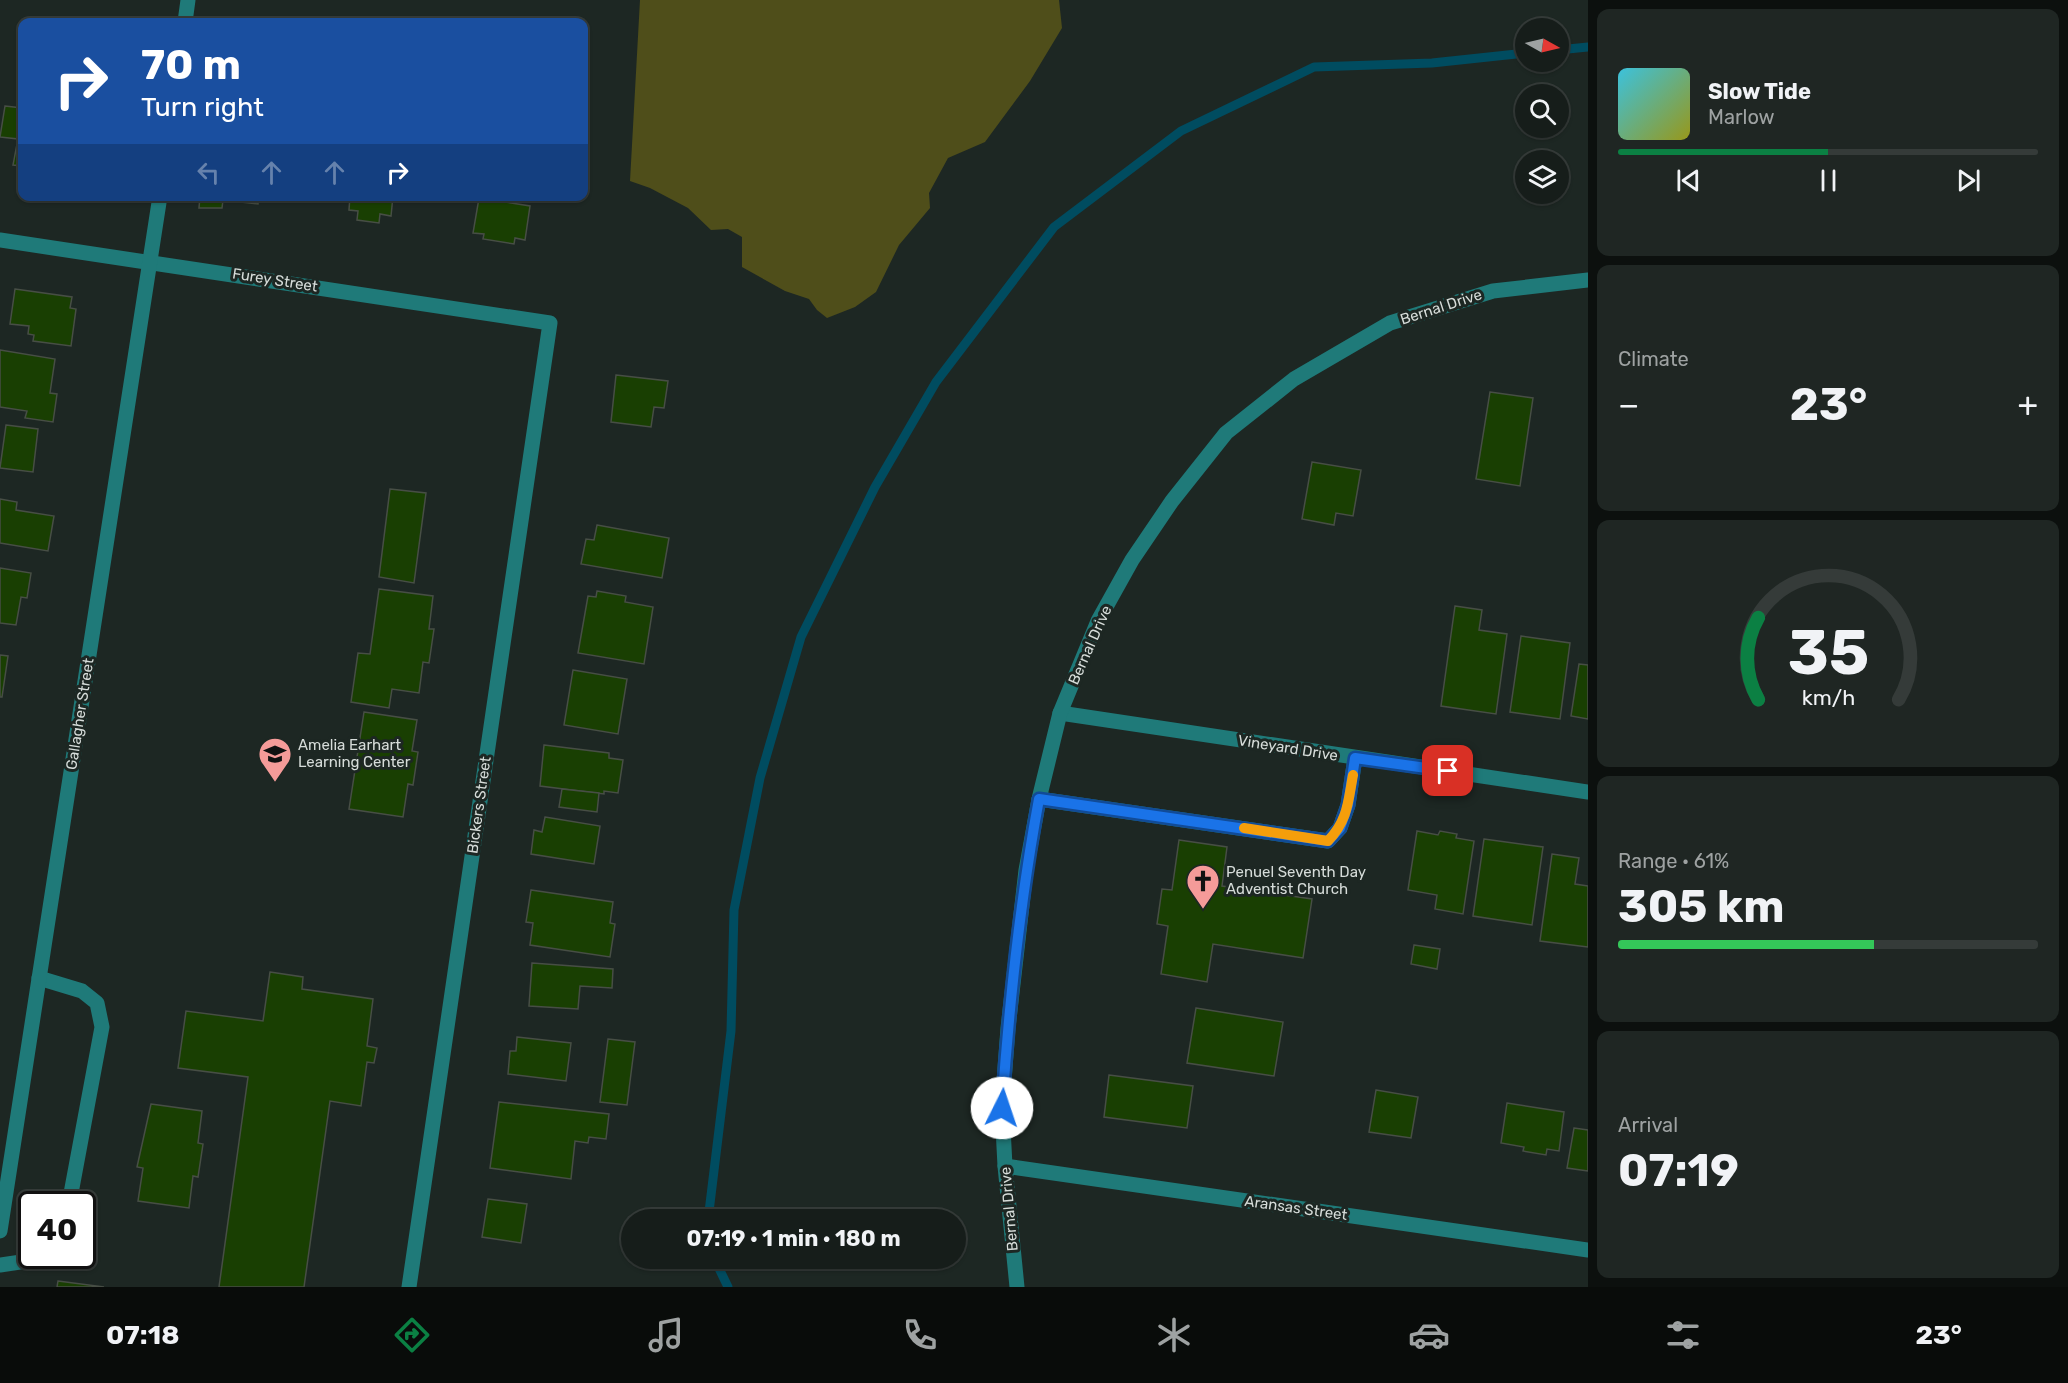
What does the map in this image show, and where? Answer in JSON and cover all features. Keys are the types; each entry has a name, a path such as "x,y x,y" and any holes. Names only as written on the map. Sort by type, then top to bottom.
{"street":[{"path":"186,18 188,0"},
{"name":"Gallagher Street","path":"0,1231 159,201"},
{"name":"Furey Street","path":"0,240 550,323"},
{"name":"Bernal Drive","path":"1017,1287 1005,1166 1002,1108 1008,1028 1026,870 1039,799 1060,713 1098,621 1132,560 1172,501 1226,433 1294,379 1390,323 1493,291 1588,280"},
{"name":"Bickers Street","path":"409,1287 550,323"},
{"name":"Vineyard Drive","path":"1060,713 1588,792"},
{"path":"1039,799 1328,841 1340,828 1348,805 1355,758"},
{"path":"39,978 82,991 97,1004 102,1027 71,1191"},
{"name":"Aransas Street","path":"1005,1166 1588,1250"},
{"path":"0,1265 18,1262"}],"shaded area":[{"path":"640,0 1059,0 1062,28 1030,81 985,142 948,158 929,193 930,208 899,245 876,292 855,307 827,318 809,299 785,291 742,267 742,237 728,229 711,230 688,208 650,188 630,181"}],"building":[{"path":"5,106 18,108 18,139 0,137"},
{"path":"18,139 18,166 13,165"},
{"path":"200,201 223,201 222,208 199,208"},
{"path":"232,201 258,201 258,204"},
{"path":"350,201 392,201 391,216 380,214 379,223 357,220 358,211 349,210"},
{"path":"478,201 498,201 530,206 525,240 515,238 514,244 483,239 484,234 473,233"},
{"path":"15,289 72,297 70,308 76,309 71,346 33,341 34,335 28,334 29,326 10,324"},
{"path":"0,350 55,359 50,393 57,394 53,422 25,418 27,411 0,407"},
{"path":"616,375 668,381 664,408 654,407 651,427 611,422"},
{"path":"1490,392 1533,398 1520,486 1476,479"},
{"path":"6,425 38,429 33,472 0,468"},
{"path":"1312,462 1361,470 1353,516 1336,513 1334,525 1302,519"},
{"path":"390,489 426,493 414,583 379,577"},
{"path":"0,499 17,502 16,510 54,516 48,551 0,543"},
{"path":"597,525 669,538 662,578 581,564 586,539 594,540"},
{"path":"0,568 31,573 27,598 21,597 16,625 0,623"},
{"path":"379,589 433,596 429,629 434,629 429,663 423,662 419,693 392,689 389,708 351,702 358,653 370,654"},
{"path":"597,591 626,596 625,602 653,607 644,664 578,653 588,596 596,597"},
{"path":"1455,606 1482,610 1479,630 1507,634 1496,714 1441,706"},
{"path":"1521,636 1570,643 1560,719 1510,712"},
{"path":"0,655 8,656 2,697 0,697"},
{"path":"1579,664 1588,665 1588,719 1571,716"},
{"path":"573,670 627,679 618,734 564,725"},
{"path":"364,712 417,720 412,751 418,752 413,785 408,784 403,817 349,809"},
{"path":"544,745 609,753 609,758 623,760 618,793 604,791 604,794 540,786"},
{"path":"562,789 599,793 597,812 559,807"},
{"path":"545,817 600,826 594,864 531,854 534,830 542,832"},
{"path":"1417,831 1438,835 1440,831 1457,834 1456,838 1474,841 1463,914 1435,909 1437,895 1408,890"},
{"path":"1484,839 1543,847 1532,925 1473,916"},
{"path":"1179,840 1227,847 1222,886 1312,899 1303,958 1213,944 1207,982 1161,974 1168,926 1157,924 1162,889 1172,890"},
{"path":"1552,854 1579,858 1575,884 1588,886 1588,947 1540,941"},
{"path":"531,890 613,902 610,923 615,924 610,957 530,945 533,923 526,922"},
{"path":"1414,945 1440,949 1437,969 1411,964"},
{"path":"532,963 613,969 612,988 580,986 578,1009 529,1006"},
{"path":"270,972 303,977 302,989 373,999 367,1046 377,1048 374,1063 367,1062 361,1106 330,1101 304,1287 219,1287 248,1077 178,1068 186,1011 263,1021"},
{"path":"1196,1008 1283,1022 1274,1076 1187,1063"},
{"path":"517,1037 571,1043 566,1081 508,1074 510,1051 516,1051"},
{"path":"608,1039 635,1042 627,1105 600,1102"},
{"path":"1109,1075 1193,1086 1187,1128 1104,1117"},
{"path":"1376,1090 1418,1097 1411,1138 1369,1132"},
{"path":"499,1102 609,1114 606,1139 589,1137 588,1143 575,1141 571,1179 490,1168"},
{"path":"1507,1103 1564,1112 1559,1151 1547,1149 1546,1155 1523,1151 1524,1147 1501,1143"},
{"path":"151,1104 202,1111 198,1143 203,1144 198,1177 193,1176 189,1208 138,1201 143,1168 137,1167"},
{"path":"1574,1128 1588,1130 1588,1171 1567,1168"},
{"path":"488,1199 527,1204 521,1243 482,1237"},
{"path":"58,1281 104,1287 57,1287"}],"waterway":[{"path":"1569,49 1588,47"},
{"path":"709,1209 731,1031 734,910 760,778 801,637 875,487 936,382 1054,227 1181,131 1314,67 1432,63 1515,54"},
{"path":"719,1269 728,1287"}],"slow traffic":[{"path":"1244,828 1328,841 1340,828 1348,805 1353,775"}],"place":[{"name":"Amelia Earhart Learning Center","path":"275,783"},
{"name":"Penuel Seventh Day Adventist Church","path":"1203,910"}],"route":[{"path":"1002,1108 1008,1028 1023,893 1039,799 1328,841 1340,828 1348,805 1355,758 1448,771"}]}
